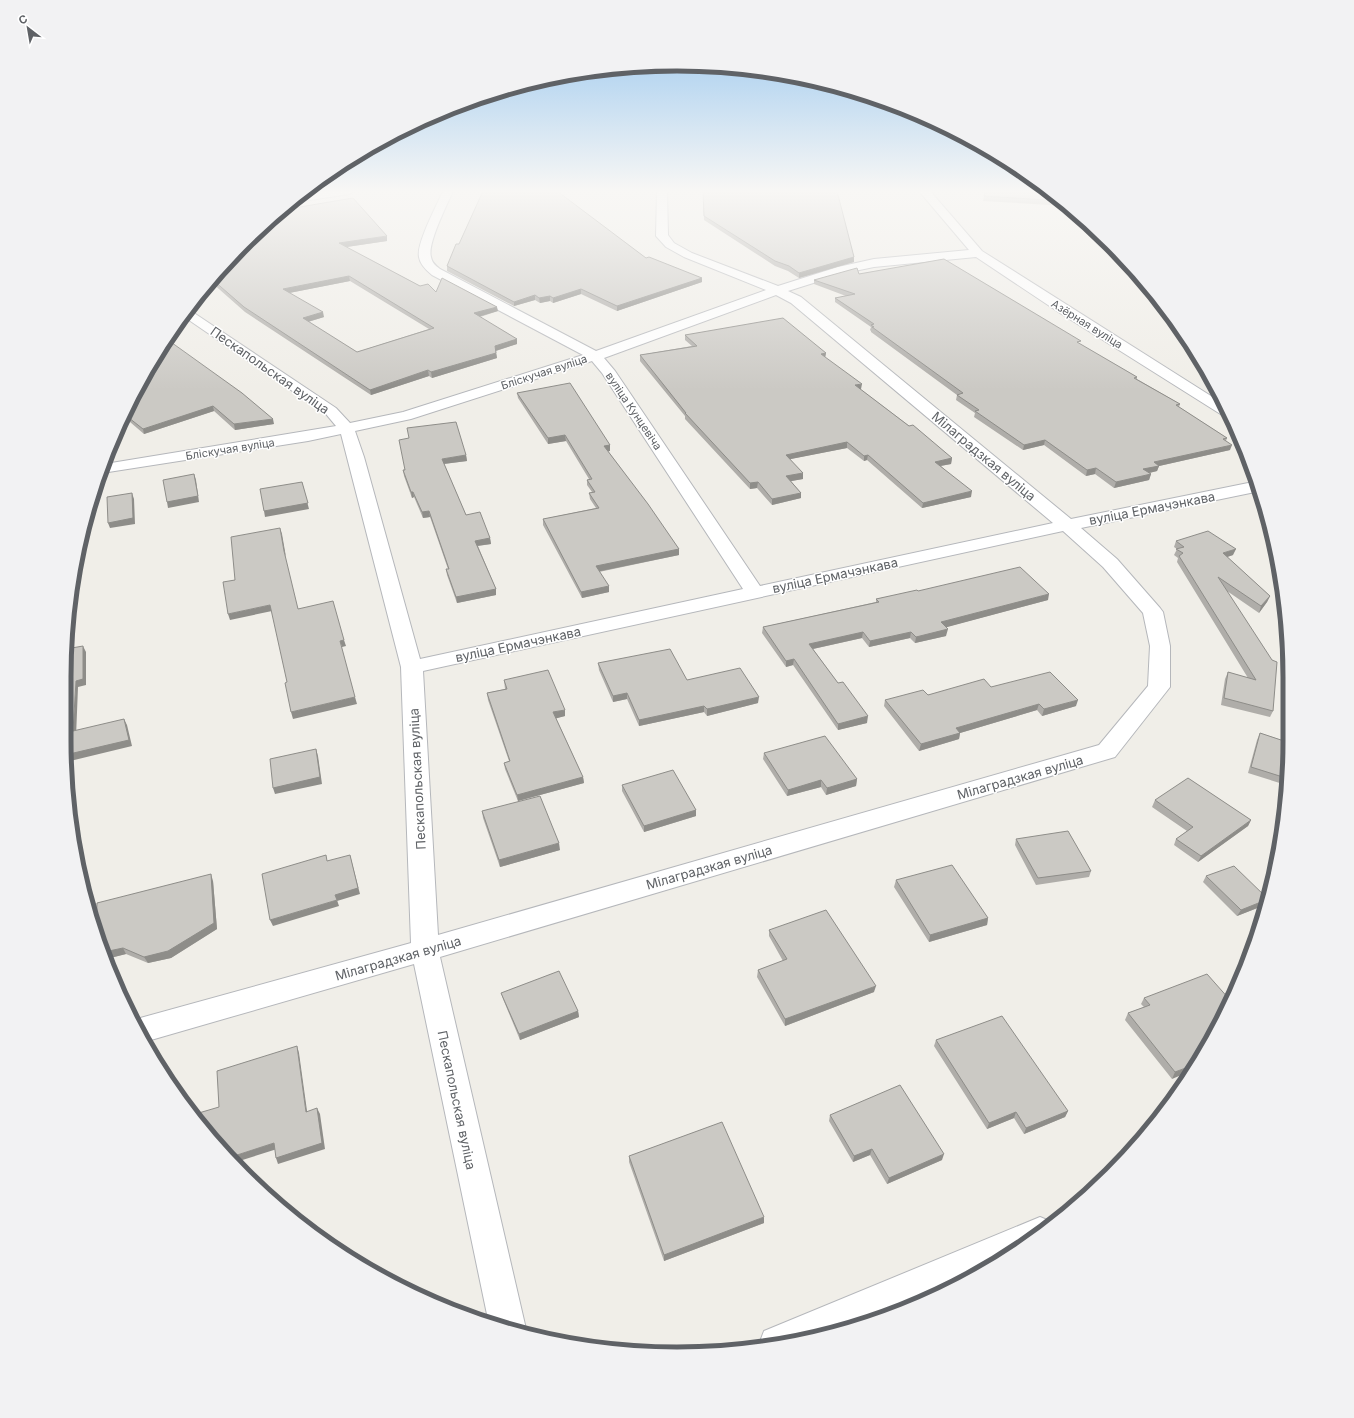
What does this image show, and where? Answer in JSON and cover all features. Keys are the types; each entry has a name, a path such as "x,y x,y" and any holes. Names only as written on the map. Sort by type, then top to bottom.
{"street":[{"name":"вуліца Кунцевіча","path":"424,257 426,263 436,272 595,356 608,371 755,592"},
{"name":"Мілаградзкая вуліца","path":"144,1028 424,950 1107,751 1158,687 1160,646 1153,612 1110,563 1067,525 796,300 777,290 694,257"},
{"name":"Бліскучая вуліца","path":"108,468 308,436 406,416 595,356 777,290 842,270 874,263 920,257"},
{"name":"Азёрная вуліца","path":"984,257 1220,408"},
{"name":"Пескапольская вуліца","path":"191,315 331,411 346,429 356,457 412,667 424,950 506,1322"},
{"name":"вуліца Ермачэнкава","path":"412,667 1067,525 1253,487"},
{"path":"803,1333 1014,1245"}],"building":[{"path":"239,257 366,257 420,286 428,284 436,292 442,278 497,307 474,313 517,339 495,346 496,353 431,372 428,370 370,390 244,307 216,283","holes":["349,276 434,328 357,352 303,318 323,312 283,289"]},
{"path":"451,257 649,257 702,278 617,306 581,289 553,298 550,296 539,298 535,295 514,302 447,266"},
{"path":"769,257 853,257 799,273 789,266"},
{"path":"944,259 1081,341 1077,342 1137,377 1134,378 1180,404 1176,405 1227,438 1223,439 1232,445 1154,462 1159,466 1143,469 1151,474 1116,482 1096,468 1087,470 1045,440 1024,445 975,411 979,410 957,395 963,393 872,327 874,327 871,325 874,324 835,298 855,294 814,280 857,268 859,274"},
{"path":"783,318 826,353 821,354 862,384 855,385 909,426 913,425 952,458 935,462 972,491 923,503 868,455 864,456 847,442 786,455 803,473 786,476 801,493 772,499 758,482 750,483 685,413 640,355 697,346 685,335"},
{"path":"171,342 242,393 273,419 234,424 213,406 143,429 129,418 152,374"},
{"path":"570,383 610,445 604,446 648,504 679,549 596,566 609,586 581,592 543,519 599,508 589,493 595,492 587,480 592,479 565,435 548,438 517,393"},
{"path":"456,422 466,455 442,459 466,515 480,512 490,538 475,541 496,589 456,597 446,569 449,569 429,511 422,512 413,492 411,492 403,470 405,470 399,440 409,438 407,428"},
{"path":"194,474 198,496 167,502 163,480"},
{"path":"302,482 308,503 264,511 260,489"},
{"path":"132,493 133,518 108,523 107,497"},
{"path":"280,528 298,609 333,601 344,640 340,641 355,697 291,712 285,683 287,682 270,605 228,614 223,582 235,580 231,537"},
{"path":"1208,531 1236,549 1223,553 1270,596 1261,606 1218,577 1272,660 1277,662 1273,711 1224,698 1228,672 1256,680 1179,556 1183,553 1176,549 1184,547 1176,541"},
{"path":"1020,567 1049,594 941,622 948,629 916,637 911,632 870,641 863,632 809,644 838,683 843,682 868,716 838,724 794,659 786,661 763,627 879,602 876,599 918,591"},
{"path":"83,646 83,679 76,681 73,731 124,719 129,740 71,754 72,648"},
{"path":"670,649 687,680 740,668 759,697 707,709 704,706 639,720 627,693 613,696 598,663"},
{"path":"548,670 565,710 553,712 583,777 517,795 504,763 510,761 487,693 507,689 504,680"},
{"path":"1050,672 1078,700 1044,709 1039,704 956,728 960,733 921,744 885,700 923,690 928,695 984,679 991,687"},
{"path":"1260,733 1283,741 1282,777 1251,767"},
{"path":"825,736 857,779 827,788 821,780 788,790 764,753"},
{"path":"316,749 320,777 273,788 270,759"},
{"path":"673,770 696,810 644,826 622,785"},
{"path":"1188,778 1251,820 1201,856 1176,839 1193,827 1155,800"},
{"path":"540,796 559,843 499,860 482,811"},
{"path":"1068,831 1091,871 1038,878 1016,839"},
{"path":"326,855 327,861 350,855 358,888 335,895 337,900 270,920 262,874"},
{"path":"952,865 988,918 930,935 896,880"},
{"path":"1234,866 1263,894 1261,902 1241,910 1206,876"},
{"path":"211,874 214,923 168,951 144,957 123,948 109,951 97,914 97,903"},
{"path":"826,910 876,986 785,1019 758,970 787,959 769,930"},
{"path":"559,971 578,1011 519,1034 501,993"},
{"path":"1207,974 1227,996 1202,1044 1188,1067 1175,1072 1128,1013 1150,1005 1144,998"},
{"path":"1002,1016 1068,1111 1026,1128 1016,1112 989,1123 936,1040"},
{"path":"297,1046 306,1112 317,1108 322,1143 276,1158 274,1143 235,1156 198,1113 219,1107 217,1071"},
{"path":"900,1085 944,1154 889,1178 872,1149 854,1156 830,1115"},
{"path":"722,1122 764,1217 664,1255 629,1156"}]}
